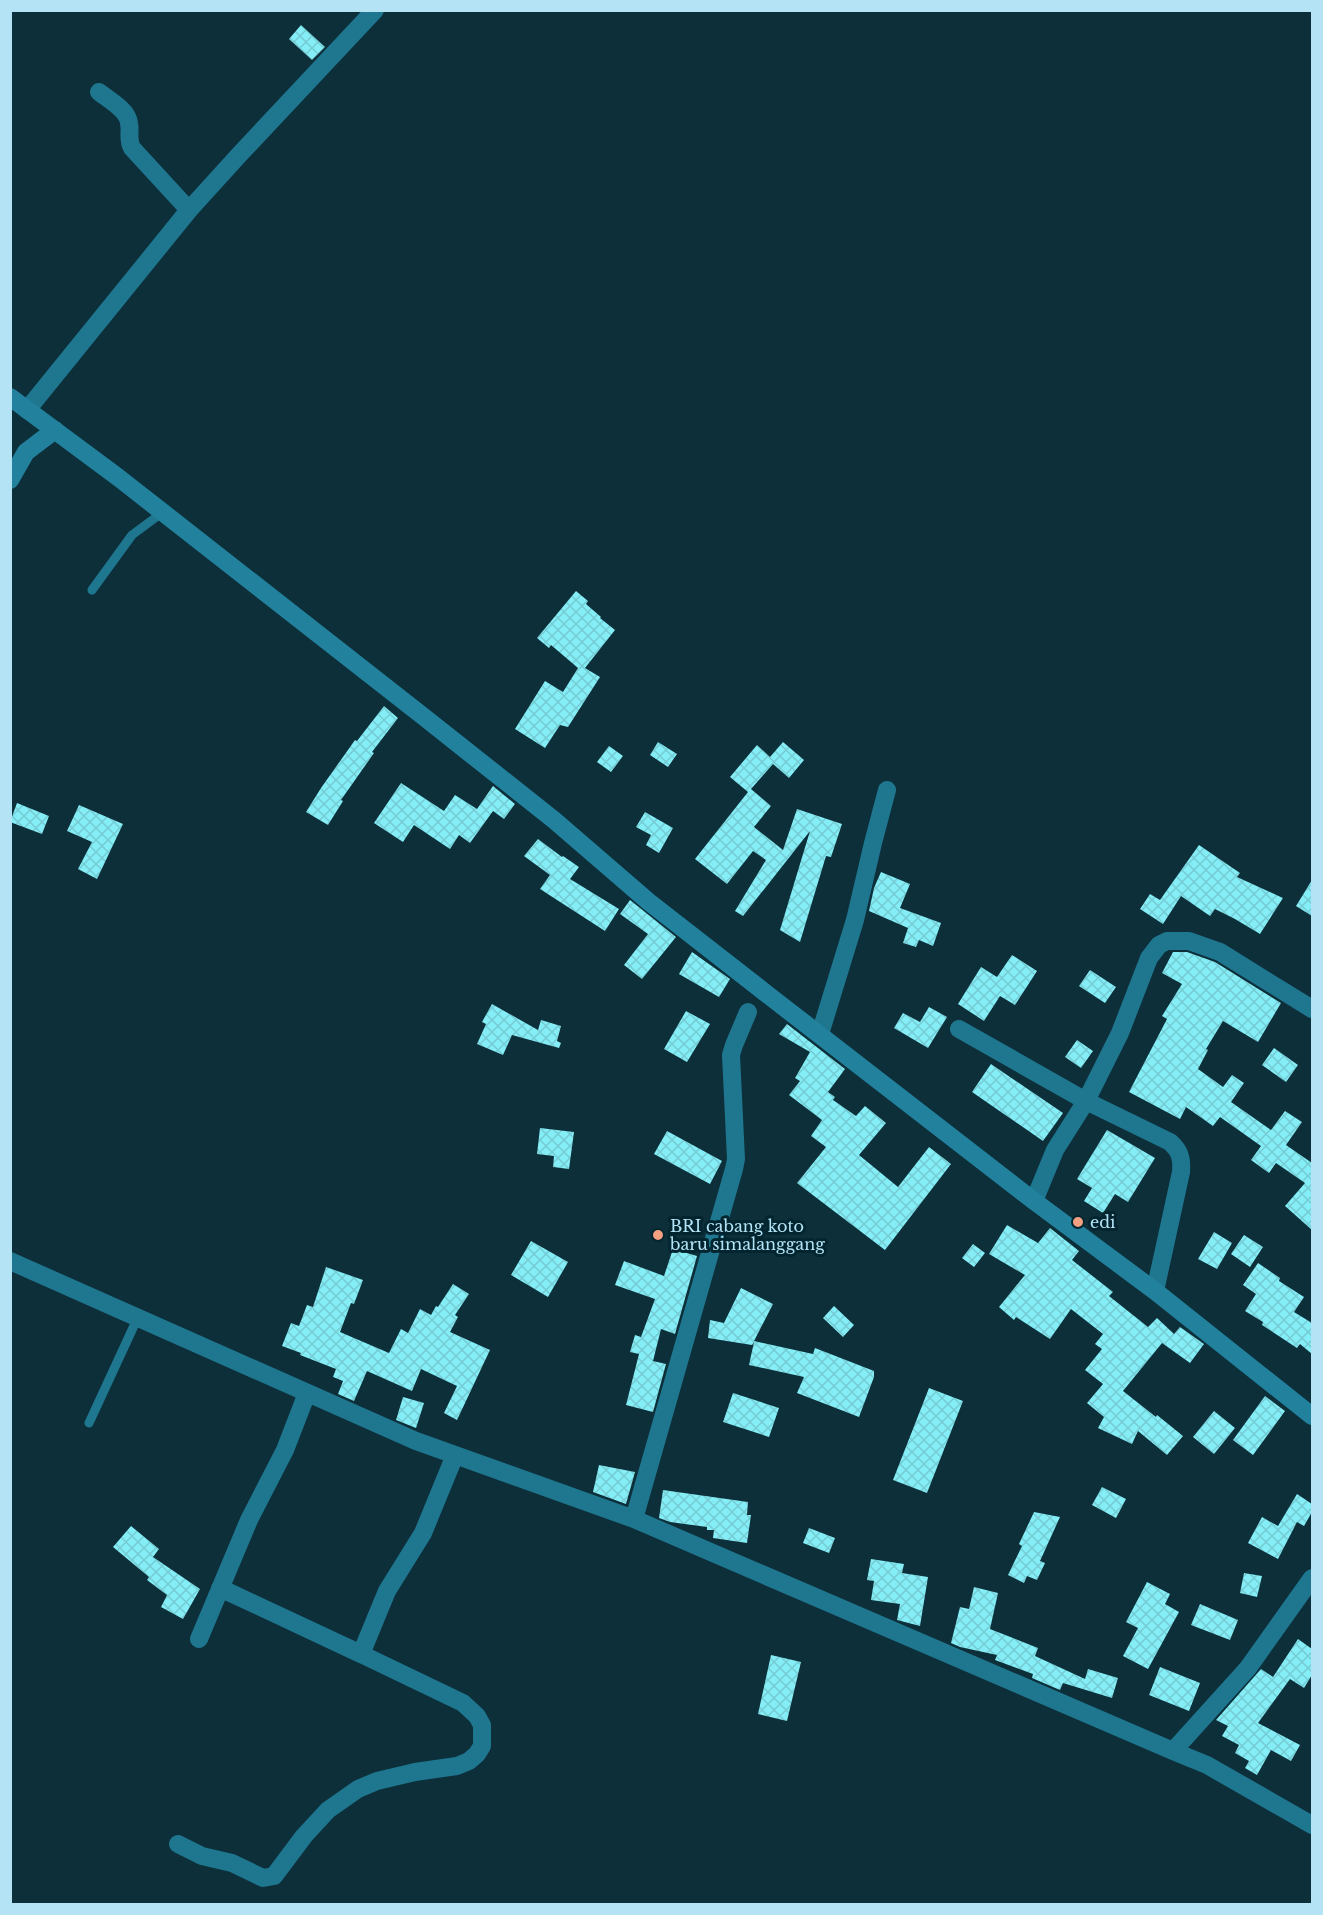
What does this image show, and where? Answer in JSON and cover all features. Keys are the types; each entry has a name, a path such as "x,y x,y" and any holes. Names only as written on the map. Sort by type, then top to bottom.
{"main road":[{"path":"10,397 163,512 461,746 554,820 649,902 1034,1201 1155,1291 1312,1416"},
{"path":"10,480 26,452 55,430"}],"street":[{"path":"27,410 189,210 375,10"},
{"path":"99,92 127,116 132,148 189,210"},
{"path":"820,1034 855,920 887,790"},
{"path":"1034,1201 1055,1150 1086,1101 1120,1033 1152,952 1159,945 1167,941 1189,941 1220,952 1312,1009"},
{"path":"634,1519 734,1169 736,1159 731,1055 751,1009 772,998"},
{"path":"959,1029 1086,1101 1170,1142 1177,1148 1181,1156 1181,1172 1155,1291"},
{"path":"10,1261 416,1441 634,1519 1173,1751 1207,1766 1312,1825"},
{"path":"199,1639 249,1521 285,1450 307,1393"},
{"path":"361,1654 387,1591 423,1533 455,1455"},
{"path":"1173,1751 1248,1668 1312,1578"},
{"path":"178,1844 195,1853 232,1863 263,1878 271,1877 328,1810 358,1789 376,1780 458,1766 469,1761 482,1746 484,1732 482,1725 477,1716 463,1703 220,1588"}],"lane":[{"path":"92,590 132,535 163,512"},
{"path":"89,1423 138,1317"}],"building":[{"path":"301,25 325,47 312,60 289,39"},
{"path":"576,591 588,601 586,604 600,618 615,630 585,668 600,677 568,727 560,725 545,748 515,729 545,681 563,692 578,668 551,645 549,648 537,638"},
{"path":"384,706 398,718 372,752 374,753 341,800 343,801 328,825 306,812 355,740 357,741"},
{"path":"658,742 677,754 668,767 650,755"},
{"path":"783,742 804,760 789,778 773,764 751,789 771,806 754,827 783,850 797,809 842,824 831,857 826,856 800,942 780,930 810,831 743,916 735,911 766,860 753,851 727,884 695,859 748,792 730,777 757,745 770,757"},
{"path":"609,746 623,756 611,772 597,762"},
{"path":"401,783 444,811 455,795 477,809 493,786 515,804 504,819 493,811 470,843 459,835 450,849 414,825 403,842 374,823"},
{"path":"17,803 49,816 42,834 10,822"},
{"path":"79,805 123,824 97,879 78,869 92,842 67,831"},
{"path":"645,812 673,828 659,853 646,845 651,835 636,827"},
{"path":"538,839 579,867 570,879 619,909 605,931 540,889 550,875 524,856"},
{"path":"1199,845 1240,873 1237,877 1283,898 1260,934 1215,909 1210,916 1181,896 1163,924 1140,909 1150,894 1160,900"},
{"path":"881,872 910,884 900,908 941,923 933,946 919,940 916,947 903,943 908,928 869,911 874,888"},
{"path":"1312,880 1312,916 1296,906"},
{"path":"630,900 676,937 642,979 624,965 648,934 620,914"},
{"path":"692,952 730,979 719,997 679,974"},
{"path":"1173,952 1187,952 1215,962 1281,1003 1258,1042 1223,1021 1206,1049 1208,1050 1198,1069 1223,1087 1232,1075 1244,1083 1231,1102 1271,1130 1285,1111 1302,1122 1286,1145 1312,1163 1312,1230 1285,1206 1305,1183 1276,1163 1269,1173 1251,1160 1261,1146 1220,1117 1213,1126 1186,1107 1180,1119 1129,1092 1167,1019 1162,1016 1182,984 1162,973"},
{"path":"1012,955 1037,971 1015,1005 1000,996 984,1021 958,1004 981,967 997,977"},
{"path":"1090,970 1116,987 1105,1003 1079,986"},
{"path":"492,1004 538,1030 541,1020 561,1026 557,1041 561,1043 559,1048 512,1035 503,1055 477,1044 486,1024 482,1022"},
{"path":"929,1007 947,1017 928,1048 894,1028 903,1013 920,1022"},
{"path":"686,1011 710,1024 687,1062 664,1049"},
{"path":"787,1024 845,1069 828,1092 835,1097 833,1100 856,1116 865,1106 886,1123 859,1155 898,1187 929,1147 951,1164 885,1250 797,1183 826,1147 811,1136 822,1120 789,1095 800,1081 795,1078 810,1052 779,1034"},
{"path":"1077,1040 1093,1051 1081,1068 1065,1057"},
{"path":"1274,1048 1298,1065 1286,1082 1262,1065"},
{"path":"991,1064 1063,1113 1043,1141 972,1092"},
{"path":"540,1128 574,1132 569,1169 553,1167 554,1156 537,1154"},
{"path":"1107,1130 1155,1158 1128,1202 1115,1194 1103,1213 1084,1201 1092,1188 1077,1179"},
{"path":"667,1131 722,1161 710,1184 654,1154"},
{"path":"1007,1225 1038,1243 1050,1228 1079,1251 1072,1260 1113,1292 1109,1296 1148,1327 1157,1318 1174,1334 1180,1327 1204,1344 1190,1363 1162,1343 1123,1391 1183,1436 1167,1455 1138,1431 1132,1444 1098,1428 1104,1417 1087,1403 1103,1384 1085,1370 1102,1349 1095,1344 1103,1334 1071,1309 1050,1339 1016,1317 1014,1320 999,1307 1025,1275 989,1254"},
{"path":"1214,1232 1232,1243 1217,1269 1198,1259"},
{"path":"1244,1235 1263,1247 1250,1267 1231,1254"},
{"path":"531,1241 568,1262 548,1297 511,1275"},
{"path":"973,1244 985,1253 974,1267 962,1258"},
{"path":"673,1249 697,1256 675,1334 661,1329 653,1361 666,1364 653,1412 626,1405 639,1354 630,1352 635,1335 641,1337 655,1299 615,1285 624,1261 664,1276"},
{"path":"1258,1263 1280,1278 1279,1281 1304,1297 1294,1312 1312,1323 1312,1354 1300,1344 1297,1348 1245,1311 1256,1294 1243,1285"},
{"path":"326,1267 363,1280 340,1332 389,1353 401,1329 408,1333 420,1309 431,1315 453,1284 469,1294 455,1315 458,1317 450,1332 490,1350 457,1420 444,1413 457,1386 421,1369 412,1391 367,1371 354,1401 338,1394 343,1381 333,1377 336,1369 282,1346 291,1323 299,1326 307,1305 313,1307"},
{"path":"741,1288 773,1304 754,1341 813,1354 815,1348 874,1371 874,1377 859,1417 797,1393 804,1377 749,1365 754,1342 752,1345 708,1338 710,1320 724,1323"},
{"path":"834,1306 854,1325 843,1337 823,1318"},
{"path":"929,1388 963,1401 927,1493 893,1480"},
{"path":"733,1393 779,1408 769,1437 723,1422"},
{"path":"1265,1396 1285,1411 1253,1455 1233,1440"},
{"path":"403,1397 424,1403 416,1428 396,1420"},
{"path":"1214,1411 1235,1428 1214,1454 1193,1437"},
{"path":"599,1465 635,1472 626,1504 593,1492"},
{"path":"1102,1487 1126,1499 1116,1518 1092,1505"},
{"path":"663,1490 748,1502 747,1515 751,1515 747,1543 713,1538 714,1530 707,1530 707,1527 670,1522 659,1518"},
{"path":"1297,1494 1312,1504 1312,1512 1304,1526 1297,1522 1278,1559 1248,1543 1262,1517 1278,1526"},
{"path":"1034,1512 1060,1517 1040,1561 1045,1563 1037,1580 1027,1576 1024,1583 1008,1575 1022,1546 1019,1544"},
{"path":"131,1526 159,1549 153,1557 200,1589 183,1619 161,1607 167,1595 147,1580 149,1577 113,1547"},
{"path":"809,1528 835,1538 829,1553 803,1543"},
{"path":"871,1559 904,1564 902,1573 928,1577 920,1626 897,1620 900,1604 871,1600 874,1581 867,1580"},
{"path":"1244,1573 1262,1576 1257,1597 1240,1593"},
{"path":"1147,1582 1170,1594 1165,1604 1179,1612 1148,1669 1123,1656 1138,1628 1126,1622"},
{"path":"974,1587 998,1593 990,1629 1038,1648 1035,1656 1085,1679 1088,1669 1118,1678 1112,1698 1063,1683 1060,1690 1032,1678 1033,1674 995,1660 997,1655 951,1643 960,1607 969,1609"},
{"path":"1200,1604 1238,1620 1230,1640 1191,1625"},
{"path":"1298,1639 1312,1649 1312,1675 1304,1688 1290,1679 1258,1723 1300,1745 1291,1761 1271,1750 1257,1775 1245,1768 1249,1761 1235,1753 1239,1745 1222,1736 1228,1726 1216,1720 1261,1669 1273,1677"},
{"path":"771,1655 801,1662 787,1721 758,1714"},
{"path":"1160,1667 1200,1683 1189,1711 1149,1695"}],"place":[{"name":"edi","path":"1078,1222"},
{"name":"BRI cabang koto baru simalanggang","path":"658,1235"}]}
